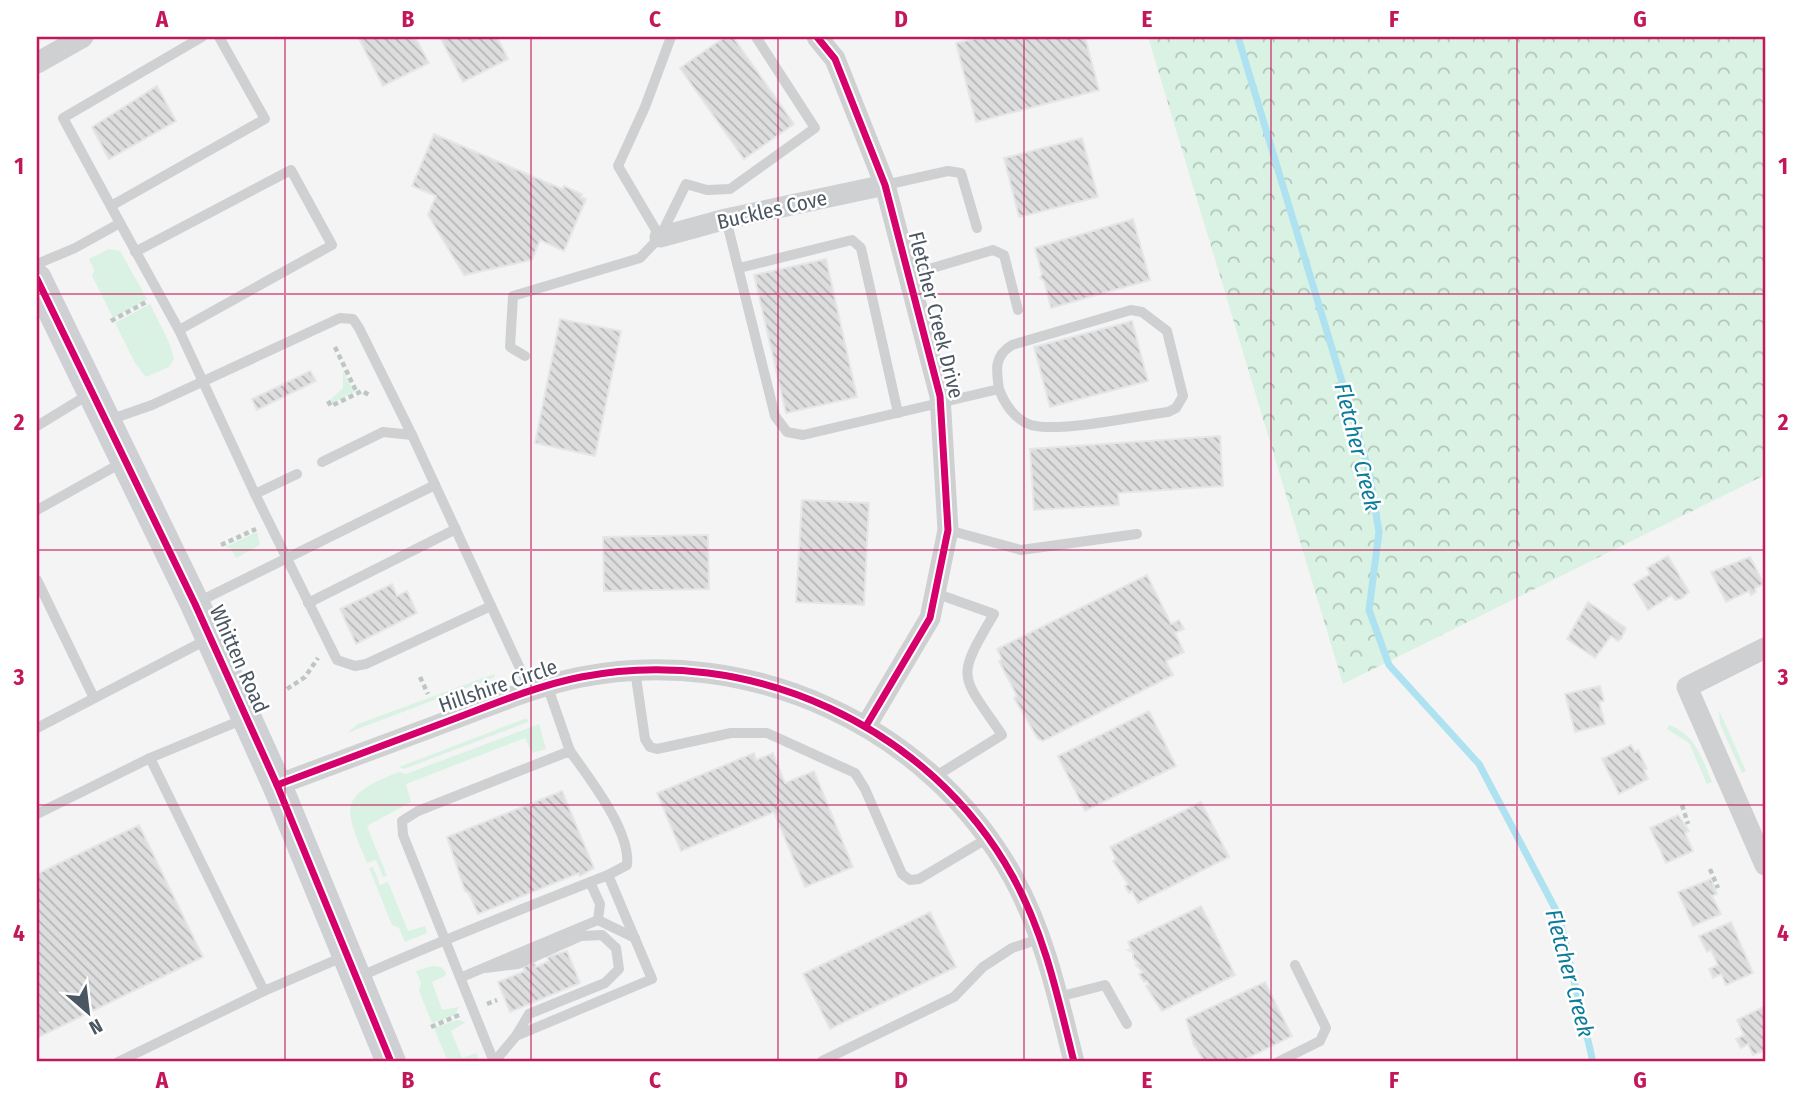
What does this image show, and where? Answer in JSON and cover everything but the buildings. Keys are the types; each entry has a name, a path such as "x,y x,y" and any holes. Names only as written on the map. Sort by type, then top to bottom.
{"main road":[{"name":"Whitten Road","path":"37,279 211,638 277,785 391,1062"}],"street":[{"path":"37,62 83,37"},
{"name":"Fletcher Creek Drive","path":"817,37 835,59 885,185 941,403 947,530 930,618 866,726"},
{"name":"Buckles Cove","path":"660,237 726,219 885,185"},
{"path":"1765,648 1686,687 1765,865"},
{"name":"Hillshire Circle","path":"277,785 538,687 635,670 690,669 788,690 866,726 936,776 988,838 1013,877 1042,938 1074,1062"}],"lane":[{"path":"202,37 63,118 179,330 201,383 308,603 337,660 355,666 366,664 491,606"},
{"path":"111,206 265,119 219,37"},
{"path":"660,237 618,166 645,107 671,37"},
{"path":"525,356 510,348 513,296 640,258 660,237 686,184 707,190 730,189 815,128 756,37"},
{"path":"135,252 291,170 332,245 179,330"},
{"path":"885,185 948,171 961,173 977,228"},
{"path":"726,219 775,416 787,432 803,435 999,389"},
{"path":"37,264 75,248 120,223"},
{"path":"739,268 852,240 861,248 898,413"},
{"path":"909,275 993,250 999,251 1004,255 1018,310"},
{"path":"1131,310 1150,316 1167,331 1183,396 1176,408 1168,412 1046,427 1020,420 1010,409 999,389 997,361 1003,350 1131,310"},
{"path":"107,420 201,383 328,321 353,319 412,435 491,606 538,687 570,751 602,796 628,854 627,865 590,882 446,940 264,990 118,1062"},
{"path":"37,426 93,391"},
{"path":"322,462 383,432 412,435"},
{"path":"37,510 126,460"},
{"path":"256,494 297,474"},
{"path":"195,604 436,485"},
{"path":"308,603 456,529"},
{"path":"947,530 1021,551 1137,534"},
{"path":"37,580 94,698"},
{"path":"935,593 994,614 967,660 968,684 1002,734 936,776"},
{"path":"37,728 211,638"},
{"path":"635,670 645,739 650,747 657,749 731,733 767,733 855,773 865,789 902,874 910,880 919,879 988,838"},
{"path":"37,814 150,758 247,718"},
{"path":"485,968 518,964 581,936 602,935 615,948 619,969 606,983 529,1014 516,1036 494,1062 403,835 402,821 418,811 570,751"},
{"path":"150,758 264,990"},
{"path":"516,1036 652,979 608,874"},
{"path":"590,882 600,904 598,920"},
{"path":"462,977 598,920 635,938"},
{"path":"822,1061 954,997 983,967 1012,948 1042,938"},
{"path":"1278,1062 1320,1041 1326,1028 1295,965"},
{"path":"1058,997 1105,985 1127,1024"}],"path":[{"path":"111,321 149,301"},
{"path":"335,347 357,393"},
{"path":"328,401 331,406 362,391 371,396"},
{"path":"221,545 256,528"},
{"path":"287,689 305,677 318,658"},
{"path":"420,677 428,694"},
{"path":"1682,805 1688,824"},
{"path":"1710,869 1718,888"}],"green space":[{"path":"1148,37 1765,37 1765,475 1343,684"},
{"path":"109,249 120,251 147,299 113,318 92,276 94,270 89,259"},
{"path":"150,304 169,342 174,359 169,367 146,377 135,363 115,323"},
{"path":"343,371 354,392 332,403 330,400 343,388"},
{"path":"257,532 260,545 236,558 231,549 225,547"},
{"path":"494,674 495,677 347,733 358,724"},
{"path":"1719,710 1746,771 1742,773 1720,724"},
{"path":"527,718 528,722 404,769 399,767"},
{"path":"539,724 546,749 532,753 525,738 406,784 411,802 367,826 387,876 383,877 376,860 367,863 350,815 356,796 365,788 399,772 406,774"},
{"path":"1669,725 1692,741 1712,782 1707,784 1689,743 1667,729"},
{"path":"373,867 380,885 388,882 408,931 425,926 427,933 405,942 399,928 392,925 369,868"},
{"path":"432,966 441,967 446,973 432,982 442,1010 459,1007 455,1015 432,1023 419,991 421,983 416,971"},
{"path":"457,1020 466,1022 451,1031 462,1058 476,1053 480,1062 448,1062 434,1028"}],"waterway":[{"name":"Fletcher Creek","path":"1238,37 1369,471 1379,532 1369,610 1389,665 1479,764 1559,916 1593,1062"}],"cycle path":[{"path":"817,37 835,59 885,185 940,396 948,530 930,618 866,726"},
{"path":"37,279 195,604 277,785 391,1062"},
{"path":"277,785 515,696 581,677 645,670 708,673 770,686 829,708 884,739 934,777 978,824 1013,877 1034,921 1050,967 1074,1062"}]}
